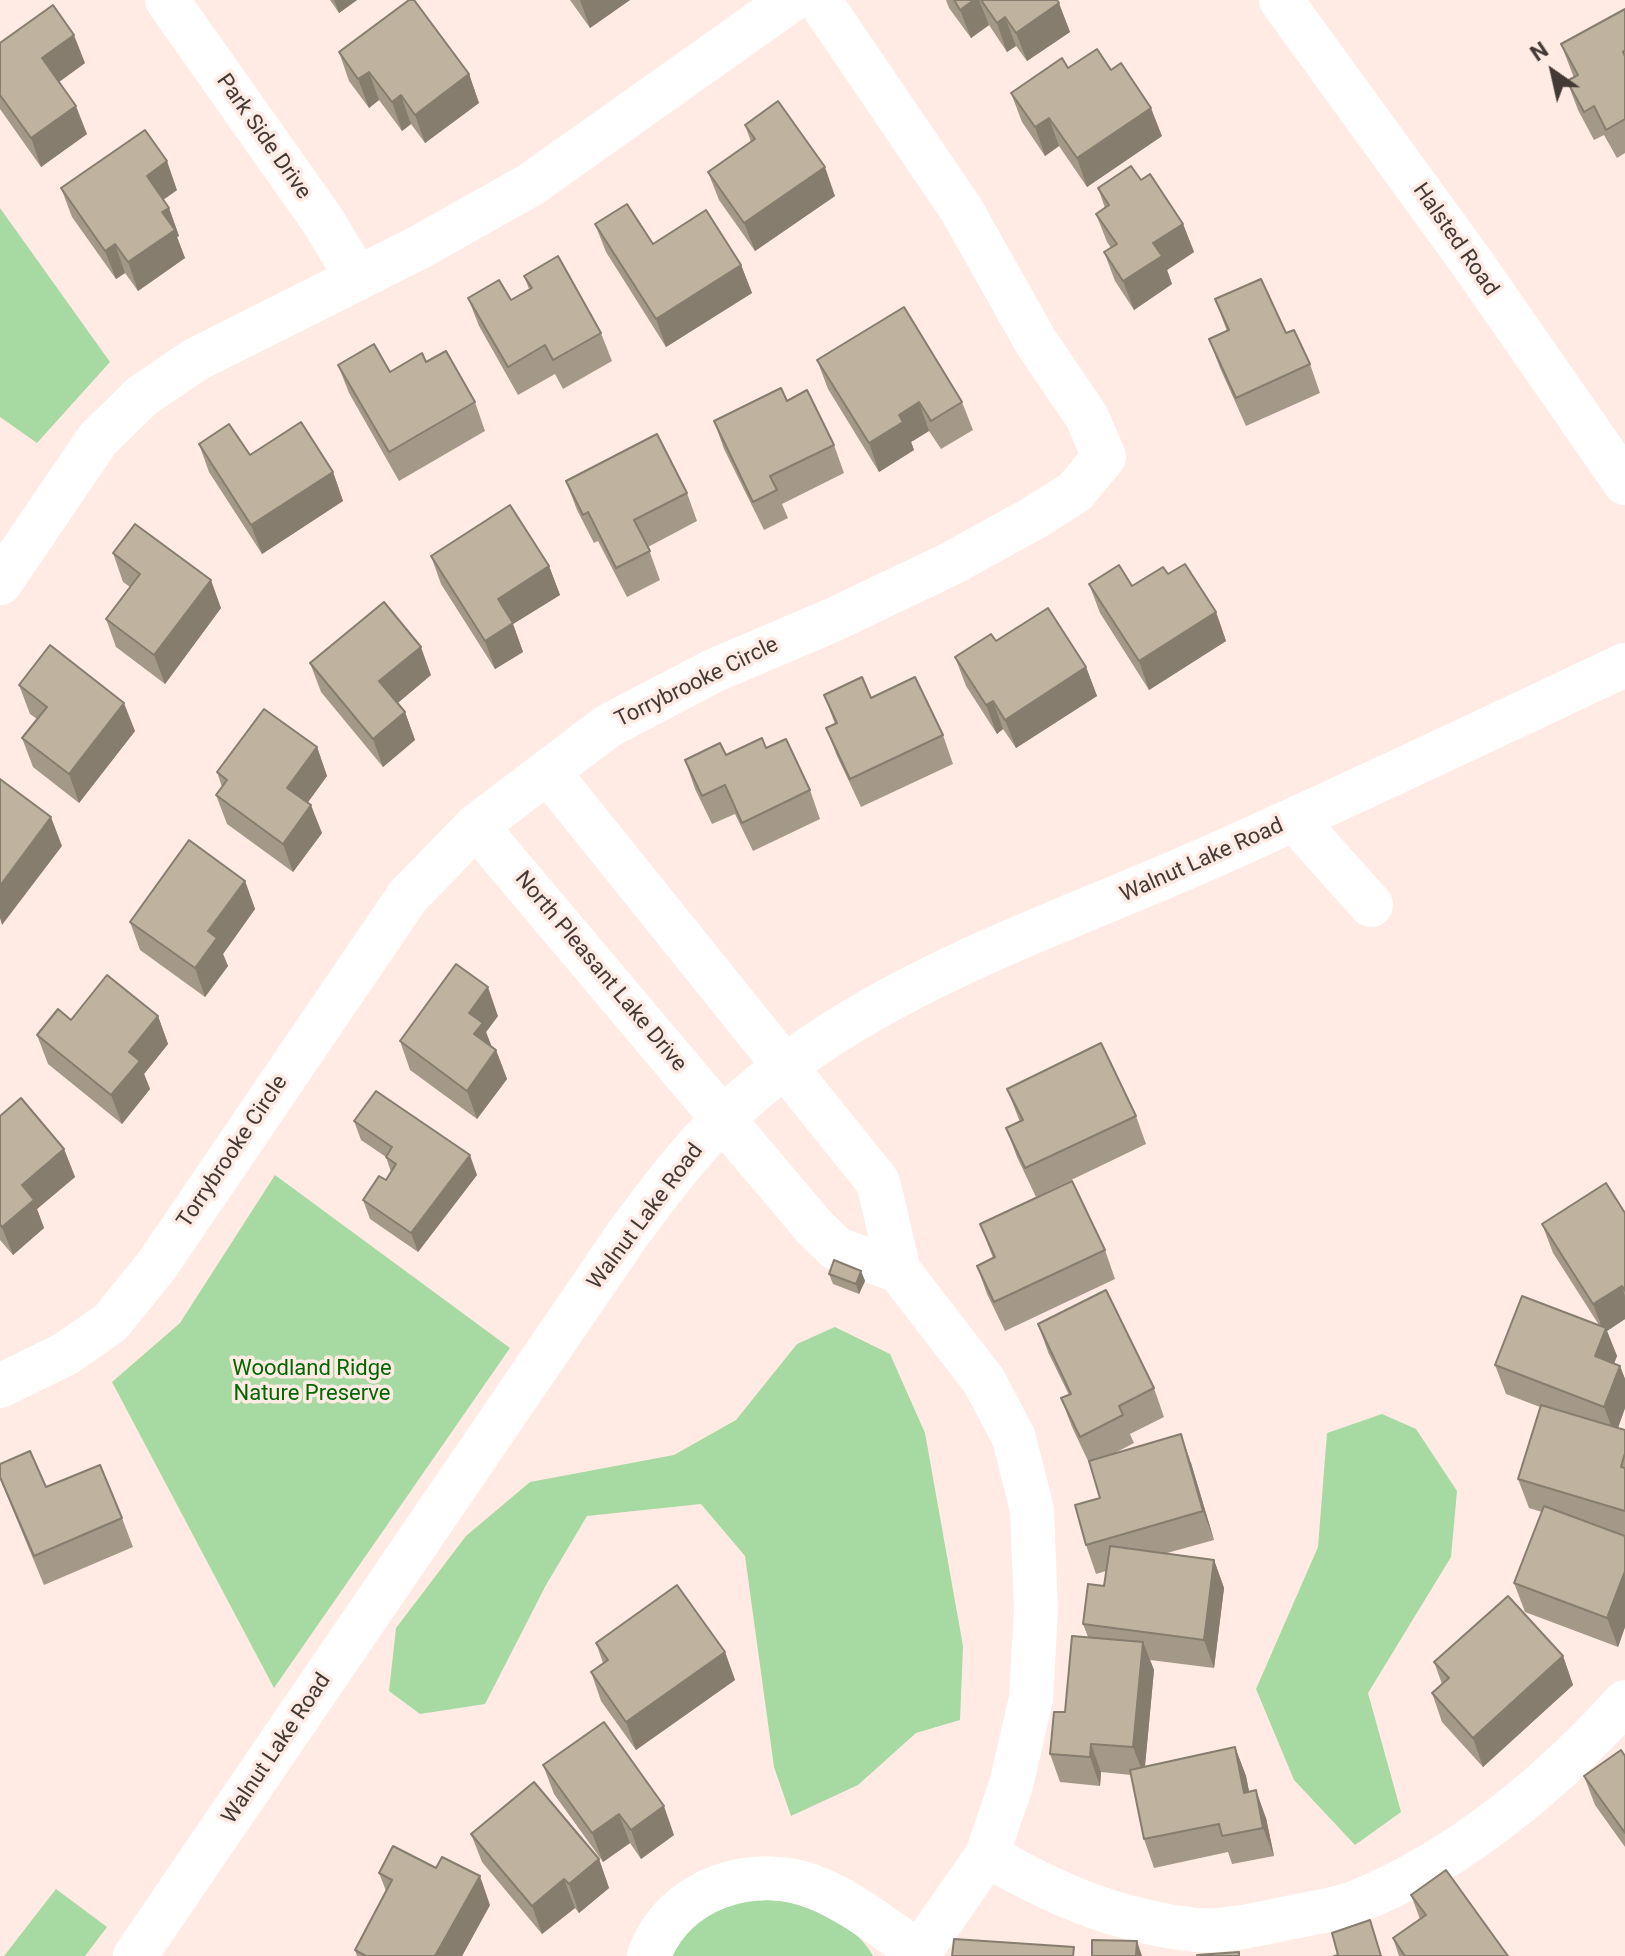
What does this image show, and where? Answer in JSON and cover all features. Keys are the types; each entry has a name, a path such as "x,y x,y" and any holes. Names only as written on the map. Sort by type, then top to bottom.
{"street":[{"name":"Park Side Drive","path":"167,0 323,221 356,276"},
{"path":"0,583 98,439 142,396 195,360 356,276 416,249 530,185 791,0"},
{"name":"Torrybrooke Circle","path":"0,1386 67,1353 111,1322 157,1265 408,896 476,826 608,726 687,685 874,600 1032,519 1075,492 1104,457 1087,417 1036,342 961,209 819,0"},
{"name":"Halsted Road","path":"1281,0 1470,260 1625,483"},
{"name":"Walnut Lake Road","path":"135,1956 625,1238 675,1170 725,1117 828,1036 898,996 1295,820 1625,665"},
{"path":"548,772 878,1182 899,1271 984,1381 1014,1438 1032,1510 1036,1611 1031,1699 1011,1785 987,1855 918,1954 817,1888 759,1878 727,1883 691,1900 671,1916 656,1936 649,1956"},
{"path":"1295,820 1371,905"},
{"name":"North Pleasant Lake Drive","path":"476,826 725,1117 815,1228 837,1249 899,1271"},
{"path":"987,1855 1048,1891 1115,1914 1200,1930 1265,1923 1357,1902 1443,1856 1535,1791 1582,1750 1625,1702"}],"green space":[{"path":"0,208 110,362 37,443 0,417"},
{"name":"Woodland Ridge Nature Preserve","path":"275,1175 510,1348 274,1688 112,1382 180,1323"},
{"path":"835,1327 890,1354 925,1433 963,1646 960,1720 916,1733 858,1785 791,1816 774,1767 745,1556 701,1504 587,1516 546,1585 485,1704 420,1714 389,1691 396,1628 466,1536 530,1482 674,1455 736,1420 797,1344"},
{"path":"1382,1414 1416,1429 1457,1491 1451,1557 1368,1693 1401,1812 1355,1845 1294,1780 1256,1689 1318,1547 1327,1433"},
{"path":"56,1889 107,1927 85,1956 4,1956"},
{"path":"765,1895 826,1915 853,1932 873,1956 666,1956 675,1941 695,1920 720,1907"}],"building":[{"path":"409,0 414,0 469,74 415,115 401,95 392,102 369,72 358,79 339,52"},
{"path":"954,0 974,0 960,10"},
{"path":"981,0 1057,0 1059,3 1016,33 1005,17 997,23"},
{"path":"53,5 74,35 42,58 76,106 31,138 0,95 0,43"},
{"path":"1625,9 1625,119 1606,130 1594,106 1584,112 1567,81 1578,75 1561,44"},
{"path":"1097,49 1111,70 1121,63 1151,108 1077,158 1049,118 1035,127 1011,93 1062,58 1068,68"},
{"path":"778,101 825,167 744,223 708,172 755,139 745,125"},
{"path":"145,130 167,161 147,176 169,208 162,212 175,230 128,262 115,244 105,251 61,188"},
{"path":"1131,166 1141,180 1150,174 1183,224 1153,243 1162,256 1123,281 1104,252 1117,244 1096,214 1109,205 1098,188"},
{"path":"627,204 653,244 706,210 741,265 656,319 595,224"},
{"path":"558,256 601,333 553,360 545,345 508,367 468,298 499,280 511,300 532,288 524,276"},
{"path":"1261,279 1286,333 1294,330 1310,364 1236,398 1209,339 1229,330 1215,299"},
{"path":"904,307 962,402 931,421 919,402 899,415 903,422 869,443 817,360"},
{"path":"374,344 390,372 422,353 426,362 446,351 475,402 389,452 338,365"},
{"path":"781,388 787,401 807,390 834,445 770,476 777,490 753,502 714,421"},
{"path":"301,422 333,472 251,525 199,444 229,424 250,455"},
{"path":"657,434 687,493 634,520 650,551 616,568 588,512 583,515 566,481"},
{"path":"510,505 549,566 498,599 513,623 485,641 431,556"},
{"path":"135,524 211,580 154,655 106,619 140,574 113,553"},
{"path":"1185,564 1216,612 1139,661 1089,584 1119,565 1132,586 1163,567 1168,574"},
{"path":"384,602 421,647 379,681 405,712 373,739 310,663"},
{"path":"1048,608 1086,667 1005,720 993,701 986,705 955,657 991,634 996,641"},
{"path":"50,645 124,703 69,774 22,738 47,707 19,685"},
{"path":"862,677 871,698 915,677 943,735 850,779 826,728 837,723 824,695"},
{"path":"264,709 317,747 287,788 311,805 283,844 216,795 227,780 217,772"},
{"path":"762,738 766,748 786,739 810,790 742,823 725,785 702,796 685,760 720,743 726,755"},
{"path":"0,779 51,817 0,886"},
{"path":"189,840 245,881 208,931 217,938 195,968 130,922"},
{"path":"456,964 488,987 469,1013 483,1023 474,1034 496,1050 467,1091 400,1041"},
{"path":"107,975 158,1016 129,1052 140,1061 111,1095 37,1035 58,1009 71,1020"},
{"path":"1101,1043 1136,1116 1025,1168 1006,1128 1023,1120 1007,1089"},
{"path":"376,1091 470,1155 411,1233 363,1200 379,1176 386,1180 396,1164 386,1157 392,1147 354,1121"},
{"path":"21,1098 64,1149 22,1185 34,1200 2,1227 0,1116"},
{"path":"1072,1181 1105,1250 994,1302 977,1266 995,1257 980,1224"},
{"path":"1606,1183 1625,1213 1625,1291 1622,1286 1593,1304 1542,1224"},
{"path":"834,1260 861,1271 856,1284 829,1274"},
{"path":"1106,1290 1154,1388 1119,1406 1123,1415 1080,1437 1061,1398 1071,1394 1038,1324"},
{"path":"1522,1296 1606,1328 1595,1356 1620,1366 1604,1407 1495,1365"},
{"path":"1541,1405 1625,1430 1625,1453 1621,1467 1625,1468 1625,1511 1518,1479"},
{"path":"1181,1434 1203,1511 1086,1545 1075,1505 1100,1498 1089,1461"},
{"path":"30,1451 46,1487 100,1465 122,1518 34,1556 0,1477 0,1464"},
{"path":"1544,1506 1625,1536 1625,1571 1607,1618 1514,1583"},
{"path":"1110,1546 1214,1560 1204,1640 1083,1624 1088,1584 1104,1586"},
{"path":"677,1585 725,1652 626,1722 591,1672 608,1660 596,1643"},
{"path":"1508,1596 1563,1656 1473,1738 1432,1693 1449,1678 1434,1662"},
{"path":"1072,1636 1143,1642 1133,1747 1091,1744 1090,1757 1050,1754 1054,1712 1065,1712"},
{"path":"604,1722 664,1806 631,1830 619,1814 592,1833 543,1765"},
{"path":"1235,1747 1244,1793 1256,1790 1263,1828 1222,1836 1219,1824 1144,1839 1130,1770"},
{"path":"1621,1750 1625,1756 1625,1833 1584,1776"},
{"path":"534,1782 599,1859 569,1884 564,1879 532,1906 471,1834"},
{"path":"393,1846 436,1868 442,1857 480,1876 435,1956 366,1956 355,1950 392,1880 379,1873"},
{"path":"1446,1870 1508,1956 1405,1956 1393,1938 1426,1915 1411,1895"},
{"path":"1370,1920 1381,1956 1334,1956 1338,1955 1332,1933"},
{"path":"954,1939 1074,1947 1073,1956 952,1956"},
{"path":"1092,1940 1137,1941 1136,1956 1092,1956"},
{"path":"1239,1952 1239,1956 1197,1956 1197,1955"}]}
